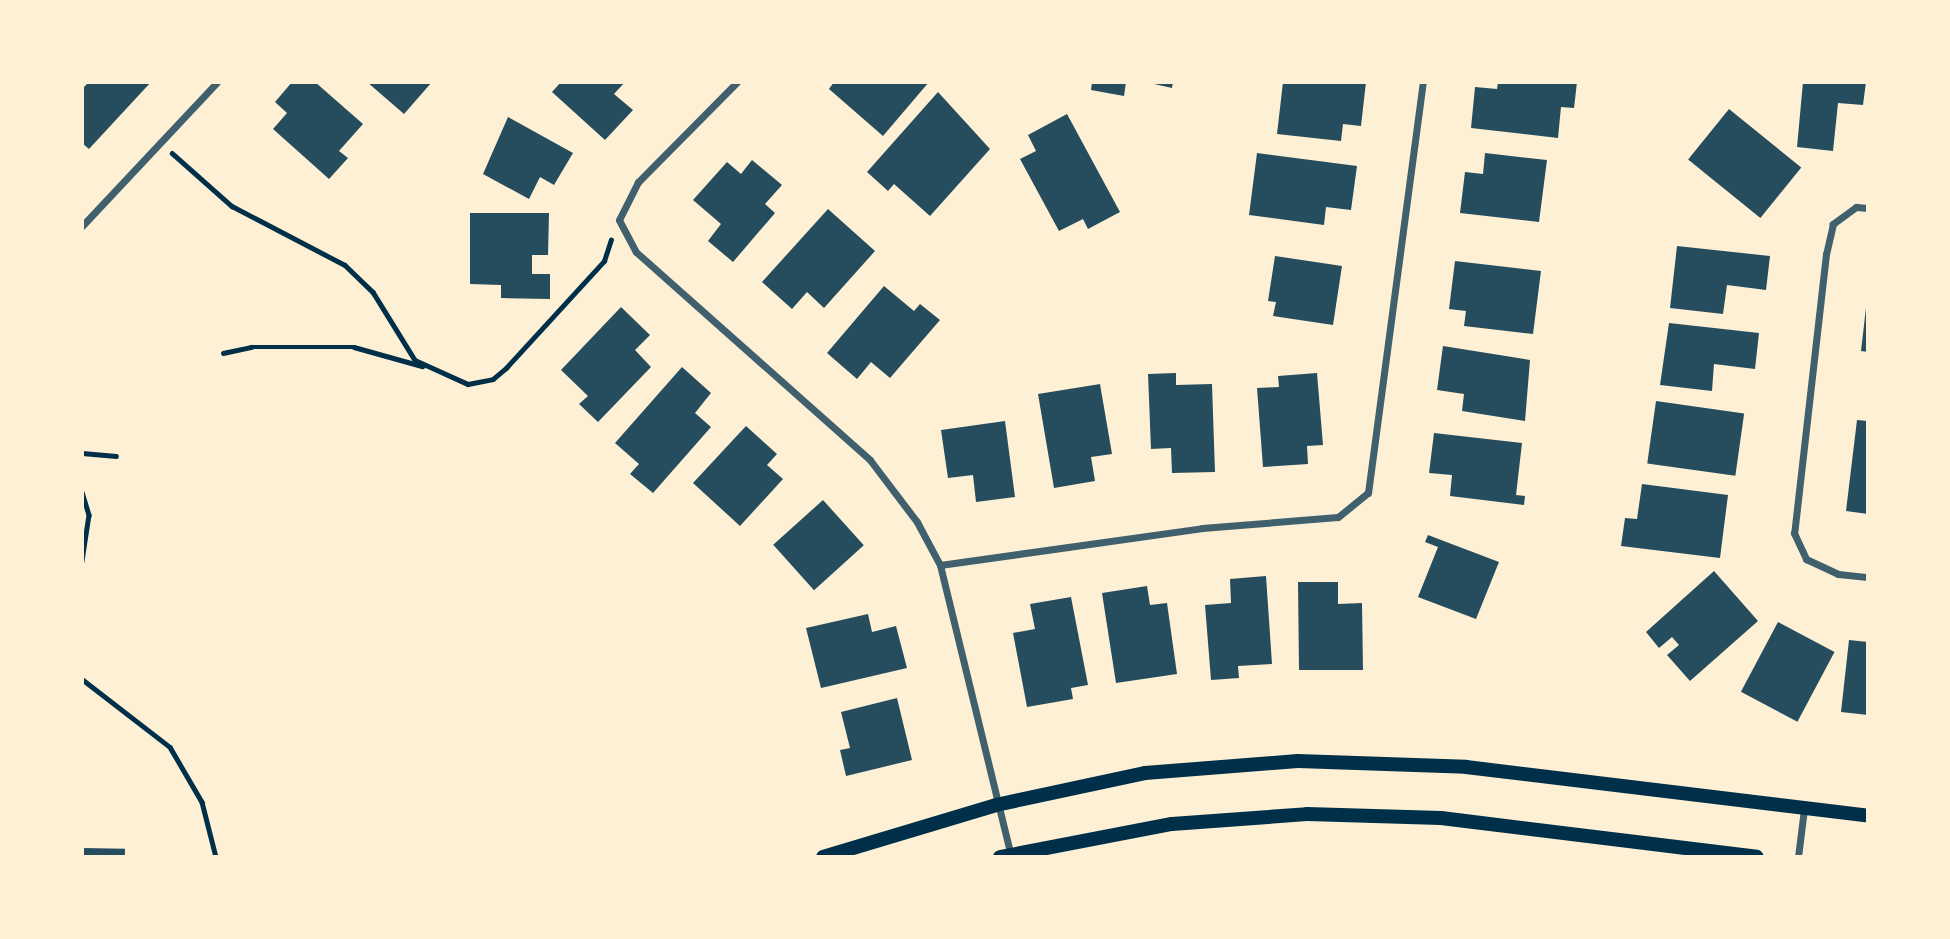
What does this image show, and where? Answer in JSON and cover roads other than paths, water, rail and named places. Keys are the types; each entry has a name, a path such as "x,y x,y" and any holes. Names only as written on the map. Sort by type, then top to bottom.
{"main road":[{"path":"824,857 996,805 1145,773 1360,759 1868,816"},
{"path":"1007,856 1172,824 1307,814 1441,818 1757,857"}],"street":[{"path":"82,226 217,82"},
{"path":"737,82 638,182 619,220 636,252 870,460 917,522 940,565 1007,856"},
{"path":"940,565 1202,528 1338,517 1368,493 1423,82"},
{"path":"1868,208 1856,207 1833,224 1794,533 1806,559 1838,574 1868,577"},
{"path":"1798,857 1804,808"}]}
